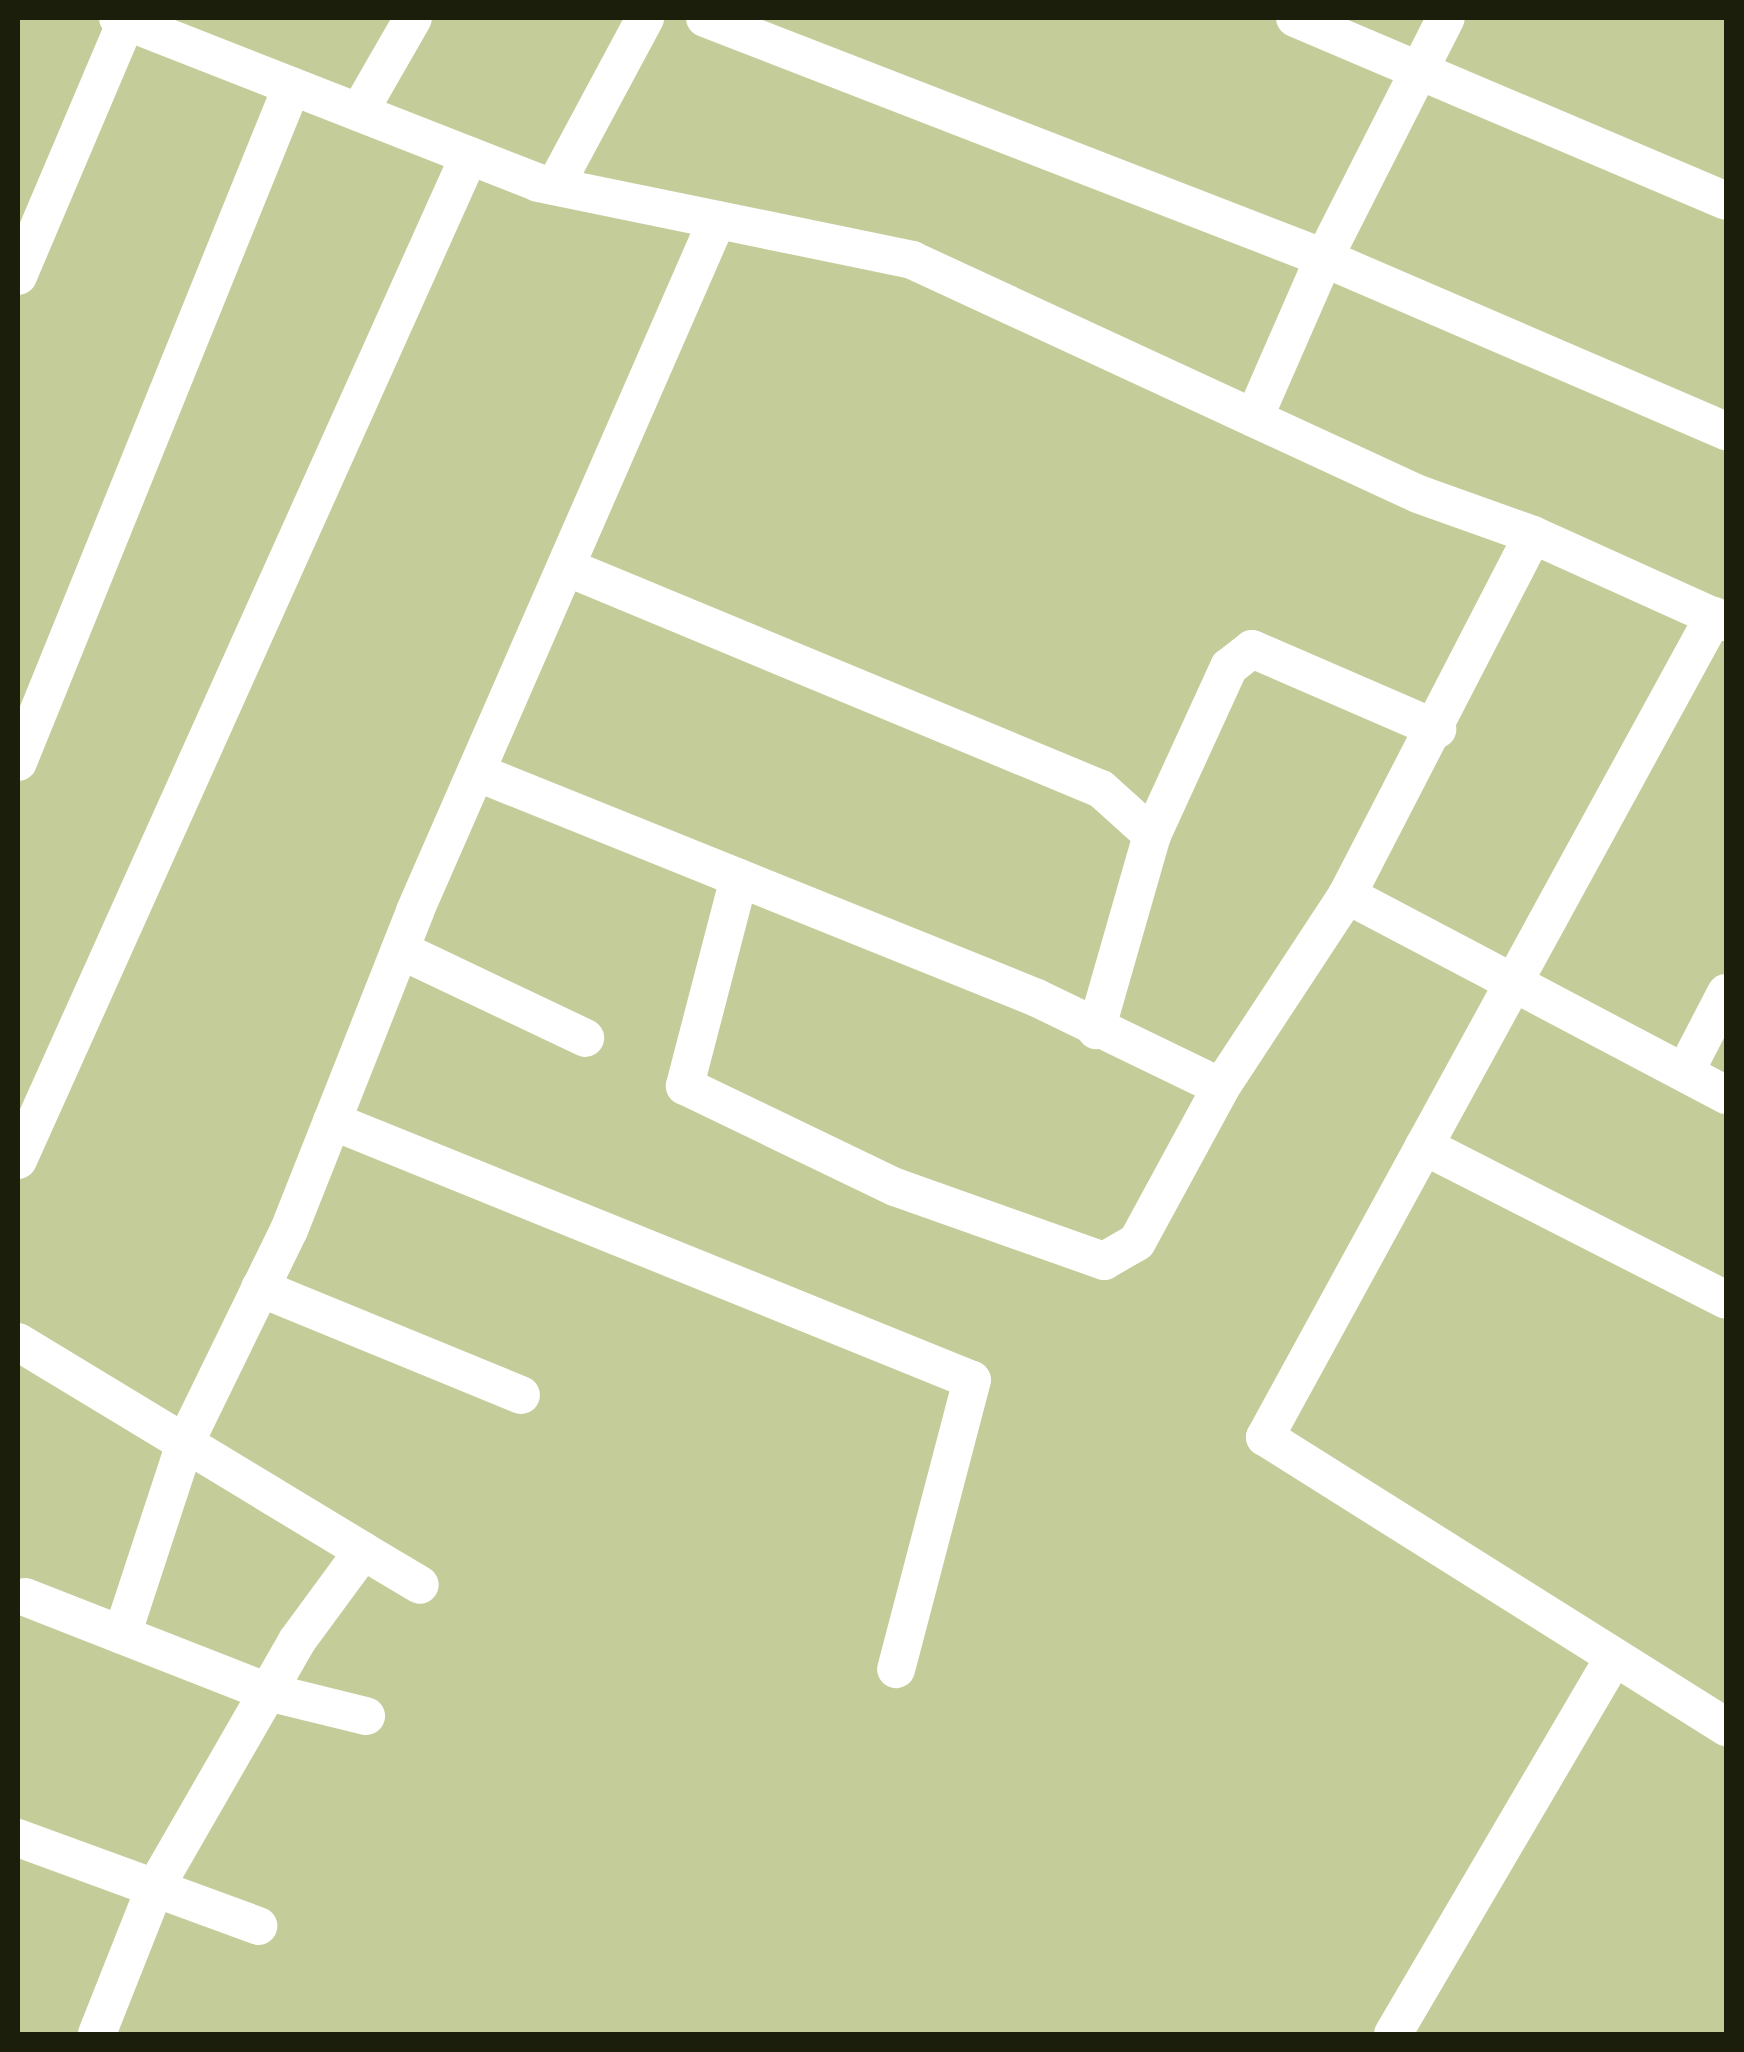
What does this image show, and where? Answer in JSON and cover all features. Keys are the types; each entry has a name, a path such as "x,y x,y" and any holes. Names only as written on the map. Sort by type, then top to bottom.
{"street":[{"path":"359,112 413,18"},
{"path":"555,186 646,18"},
{"path":"705,18 1324,258 1726,430"},
{"path":"1295,18 1726,201"},
{"path":"1254,418 1324,258 1423,72 1446,18"},
{"path":"18,276 122,19 166,26 292,86 555,186 912,260 1418,494 1533,535 1720,619 1514,981 1266,1437 1726,1727"},
{"path":"18,762 292,86"},
{"path":"18,1160 470,156"},
{"path":"122,1635 185,1444 260,1288 476,772 717,220"},
{"path":"739,878 685,1086 895,1187 1104,1261 1137,1242 1221,1087 1347,894 1437,729 1533,535"},
{"path":"566,566 1101,789 1152,835"},
{"path":"1096,1030 1152,835 1228,666 1252,649 1437,729"},
{"path":"476,772 1037,998 1096,1030 1221,1087"},
{"path":"1347,894 1726,1095"},
{"path":"400,950 584,1038"},
{"path":"1685,1072 1726,993"},
{"path":"332,1121 972,1380 896,1669"},
{"path":"1424,1146 1726,1300"},
{"path":"260,1288 521,1395"},
{"path":"18,1342 420,1585"},
{"path":"96,2034 154,1890 268,1692 363,1552"},
{"path":"25,1597 268,1692 366,1716"},
{"path":"1393,2034 1614,1658"},
{"path":"18,1838 258,1926"}]}
